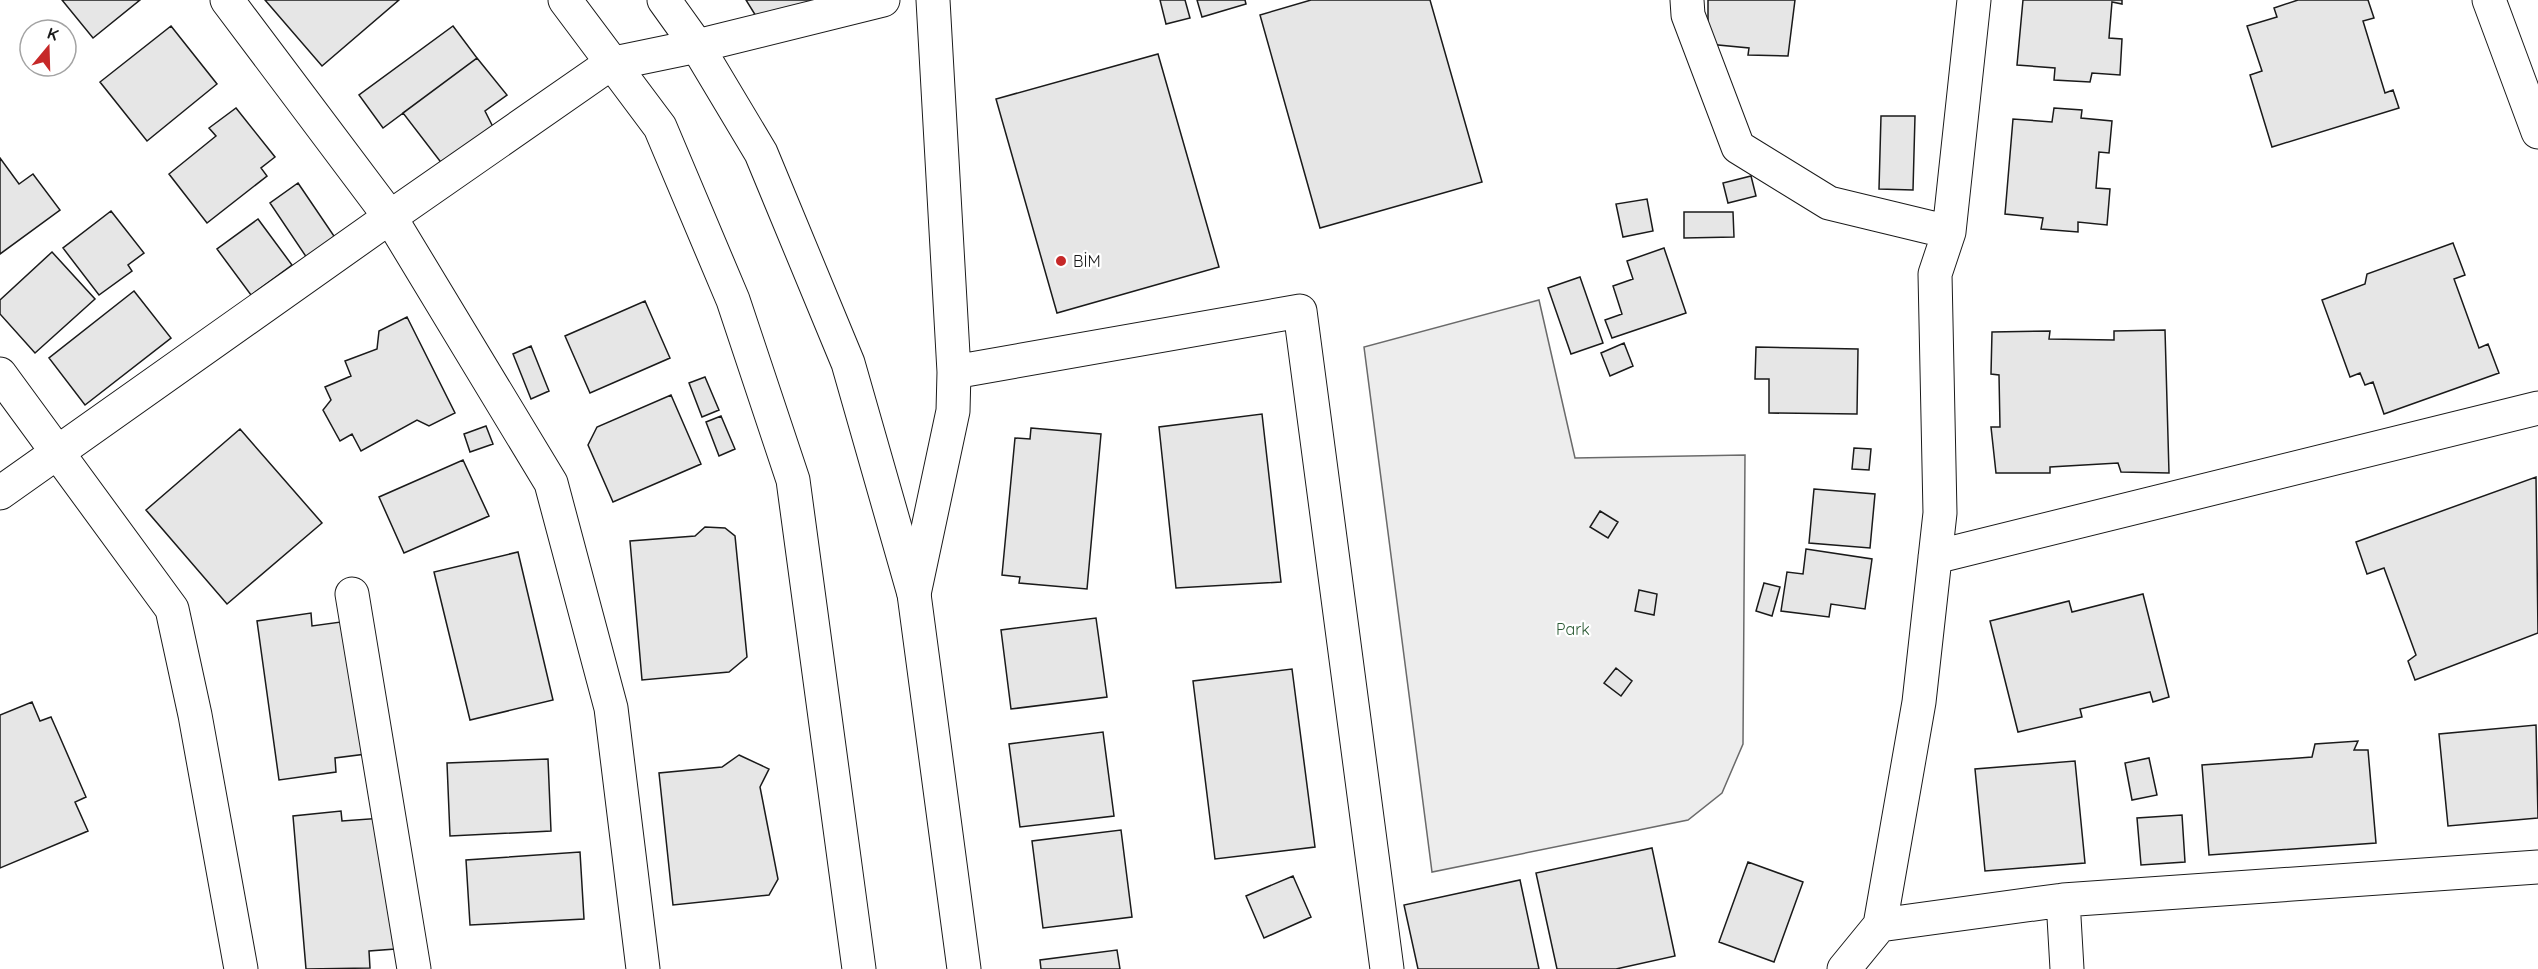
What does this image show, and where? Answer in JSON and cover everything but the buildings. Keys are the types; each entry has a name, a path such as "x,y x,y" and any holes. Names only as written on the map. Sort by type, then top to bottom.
{"street":[{"path":"227,0 390,217 550,483 611,708 643,969"},
{"path":"565,0 610,64 660,127 733,300 794,480 859,969"},
{"path":"664,0 698,46 761,153 848,363 914,594 964,969"},
{"path":"0,493 610,64 698,46 883,0"},
{"path":"914,594 953,411 954,372 933,0"},
{"path":"1686,0 1688,15 1738,147 1829,203 1949,232"},
{"path":"1844,969 1880,925 1919,702 1940,513 1935,274 1949,232 1974,0"},
{"path":"2489,0 2538,132"},
{"path":"954,372 1300,311 1387,969"},
{"path":"0,374 172,609 195,715 241,969"},
{"path":"1935,557 2538,408"},
{"path":"352,594 414,969"},
{"path":"1880,925 2063,900 2538,867"},
{"path":"2063,900 2067,969"}],"green space":[{"name":"Park","path":"1539,300 1575,458 1745,455 1743,744 1722,793 1688,820 1432,872 1364,347"}],"place":[{"name":"BİM","path":"1061,261"}]}
